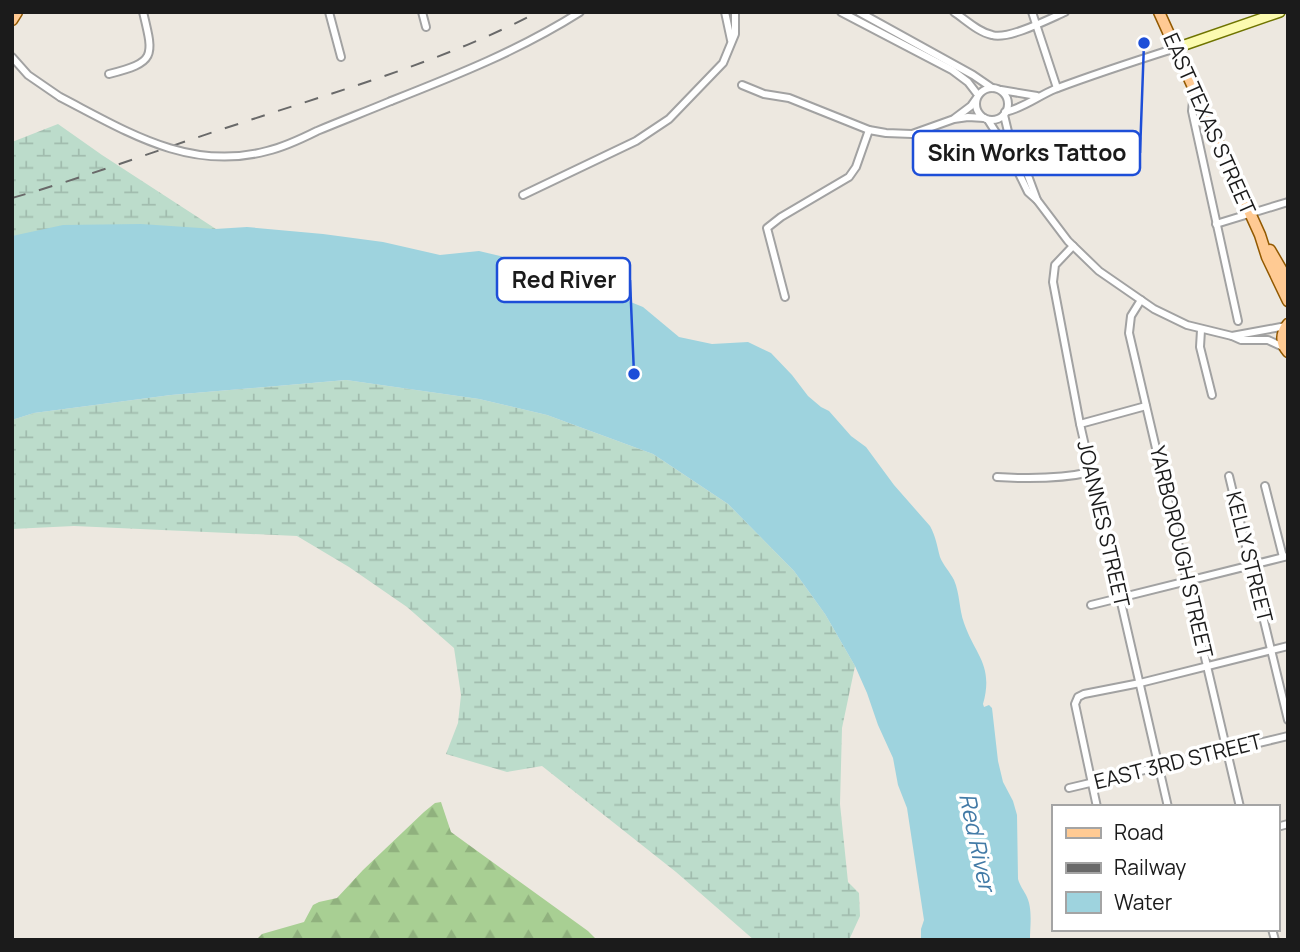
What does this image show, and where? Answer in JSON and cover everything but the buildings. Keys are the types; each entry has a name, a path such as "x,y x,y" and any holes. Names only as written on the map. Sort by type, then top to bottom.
{"main road":[{"path":"12,20 17,12"},
{"name":"EAST TEXAS STREET","path":"1159,12 1260,235 1288,281"},
{"name":"EAST TEXAS STREET","path":"1260,235 1267,257 1288,301"},
{"path":"1286,350 1282,337 1287,325"}],"street":[{"path":"109,74 136,66 149,52 150,41 143,12"},
{"path":"329,12 341,57"},
{"path":"422,12 425,27"},
{"path":"12,57 28,75 60,96 158,145 186,153 220,156 251,154 279,148 497,58 580,12"},
{"path":"725,12 732,42"},
{"path":"523,195 636,141 668,119 723,63 735,34 736,12"},
{"path":"841,12 952,70 968,82 977,97 977,112 986,119 1009,153 1024,186 1073,246 1099,271 1172,319 1241,340 1268,340 1286,350"},
{"path":"859,12 973,75 1006,97 1007,107 1004,113 1010,140 1037,200"},
{"path":"954,12 994,36 1036,25 1065,12"},
{"path":"1032,12 1057,88"},
{"path":"742,85 764,94 789,98 869,130 912,134 954,119 968,117 994,120 1057,88 1280,12"},
{"path":"954,119 987,89 1037,96"},
{"path":"1198,96 1193,101 1192,111 1238,321"},
{"path":"785,297 767,228 849,177 856,167 869,130"},
{"path":"1216,224 1288,202"},
{"name":"JOANNES STREET","path":"1073,246 1058,260 1053,276 1080,424 1168,805"},
{"name":"YARBOROUGH STREET","path":"1141,300 1128,327 1240,805"},
{"path":"1232,336 1287,325"},
{"path":"1201,330 1200,347 1212,395"},
{"path":"1080,424 1146,406"},
{"path":"997,477 1056,478 1091,472"},
{"name":"KELLY STREET","path":"1229,476 1288,720"},
{"path":"1091,605 1285,556 1265,485"},
{"path":"1097,805 1075,704 1078,697 1288,646"},
{"name":"EAST 3RD STREET","path":"1069,788 1288,736"}],"green space":[{"path":"58,124 216,229 12,236 12,142"},
{"path":"346,380 479,399 547,415 653,454 728,504 794,571 825,614 855,666 842,728 840,804 848,882 859,893 860,916 849,940 754,940 676,872 542,766 507,772 446,754 458,723 461,695 454,648 407,607 349,567 297,536 74,526 12,529 12,420 34,413 171,395"},
{"path":"441,802 451,832 597,940 256,940 262,934 304,922 313,905 337,898 424,812 435,803"}],"water":[{"path":"141,224 215,229 247,227 383,242 440,255 479,251 534,264 554,262 606,292 643,307 679,337 712,344 748,342 771,353 808,396 829,411 851,436 866,447 932,530 941,560 954,580 968,634 985,670 986,691 983,704 984,707 989,705 992,708 998,761 1003,782 1017,815 1018,879 1030,905 1030,940 921,940 924,920 907,808 898,785 893,758 855,666 825,614 794,571 728,504 653,454 547,415 479,399 346,380 171,395 34,413 12,420 12,236 63,225"}],"railway":[{"path":"12,198 427,61 538,12"}],"place":[{"name":"Skin Works Tattoo","path":"1144,43"},
{"name":"Red River","path":"634,374"}]}
